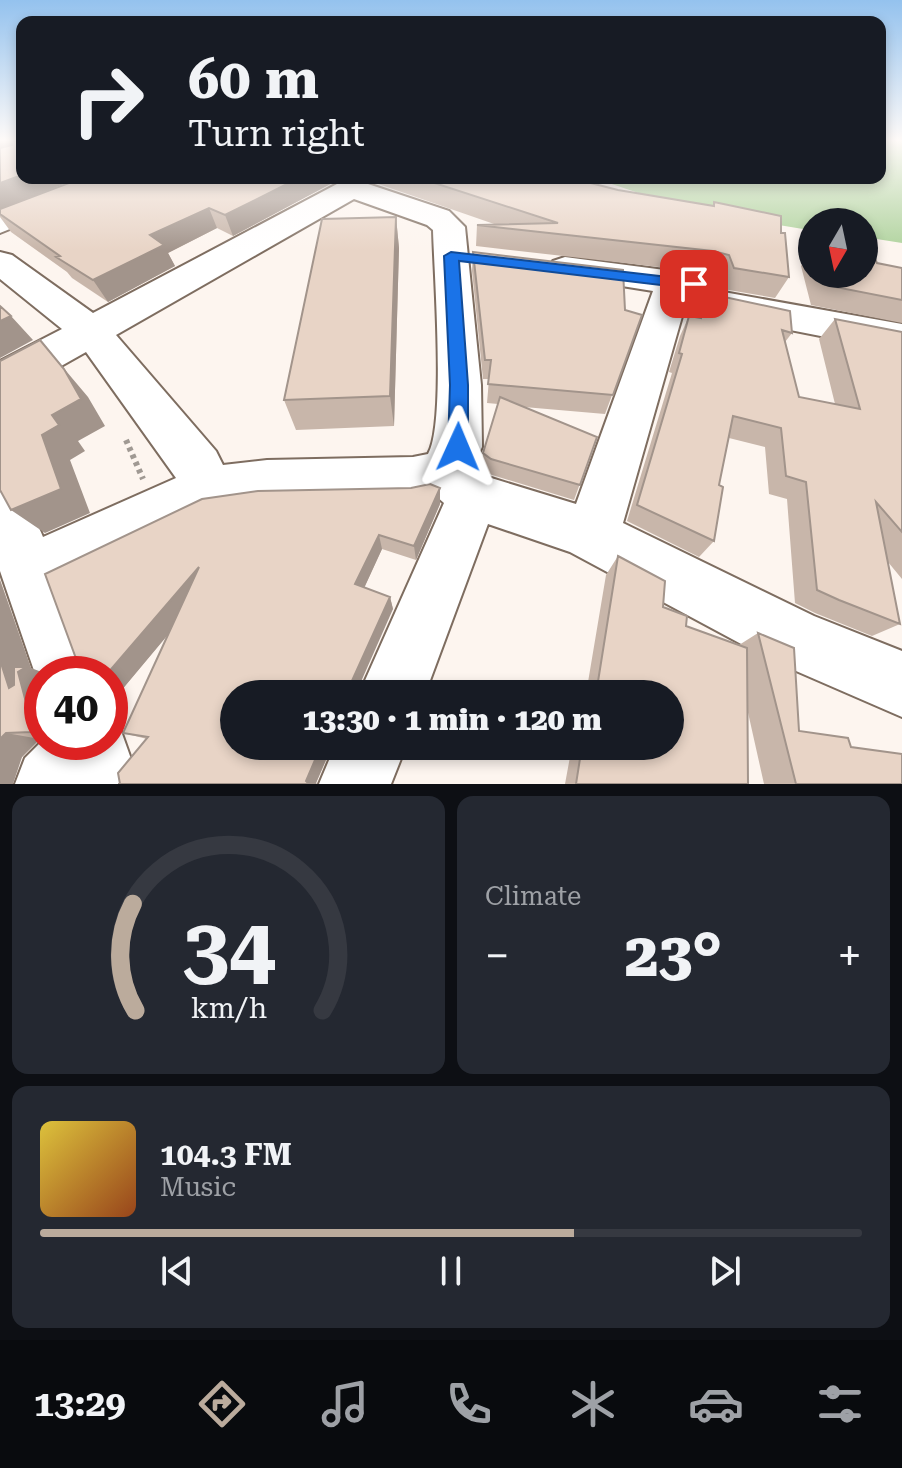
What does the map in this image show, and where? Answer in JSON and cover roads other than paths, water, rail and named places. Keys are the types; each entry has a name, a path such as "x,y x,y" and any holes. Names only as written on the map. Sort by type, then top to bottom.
{"street":[{"path":"0,224 97,184"},
{"path":"0,381 349,184"},
{"path":"353,184 438,218 449,227 468,258 459,385 459,484 396,680"},
{"path":"0,262 91,331 199,466 204,490"},
{"path":"531,265 902,315"},
{"path":"592,536 674,282"},
{"path":"674,282 703,301 902,338"},
{"path":"29,572 204,490 267,482 413,479 459,484 592,536 795,639 902,684"},
{"path":"0,517 17,539 59,656"},
{"path":"51,784 73,760"},
{"path":"96,760 104,784"},
{"path":"355,784 365,760"}]}
